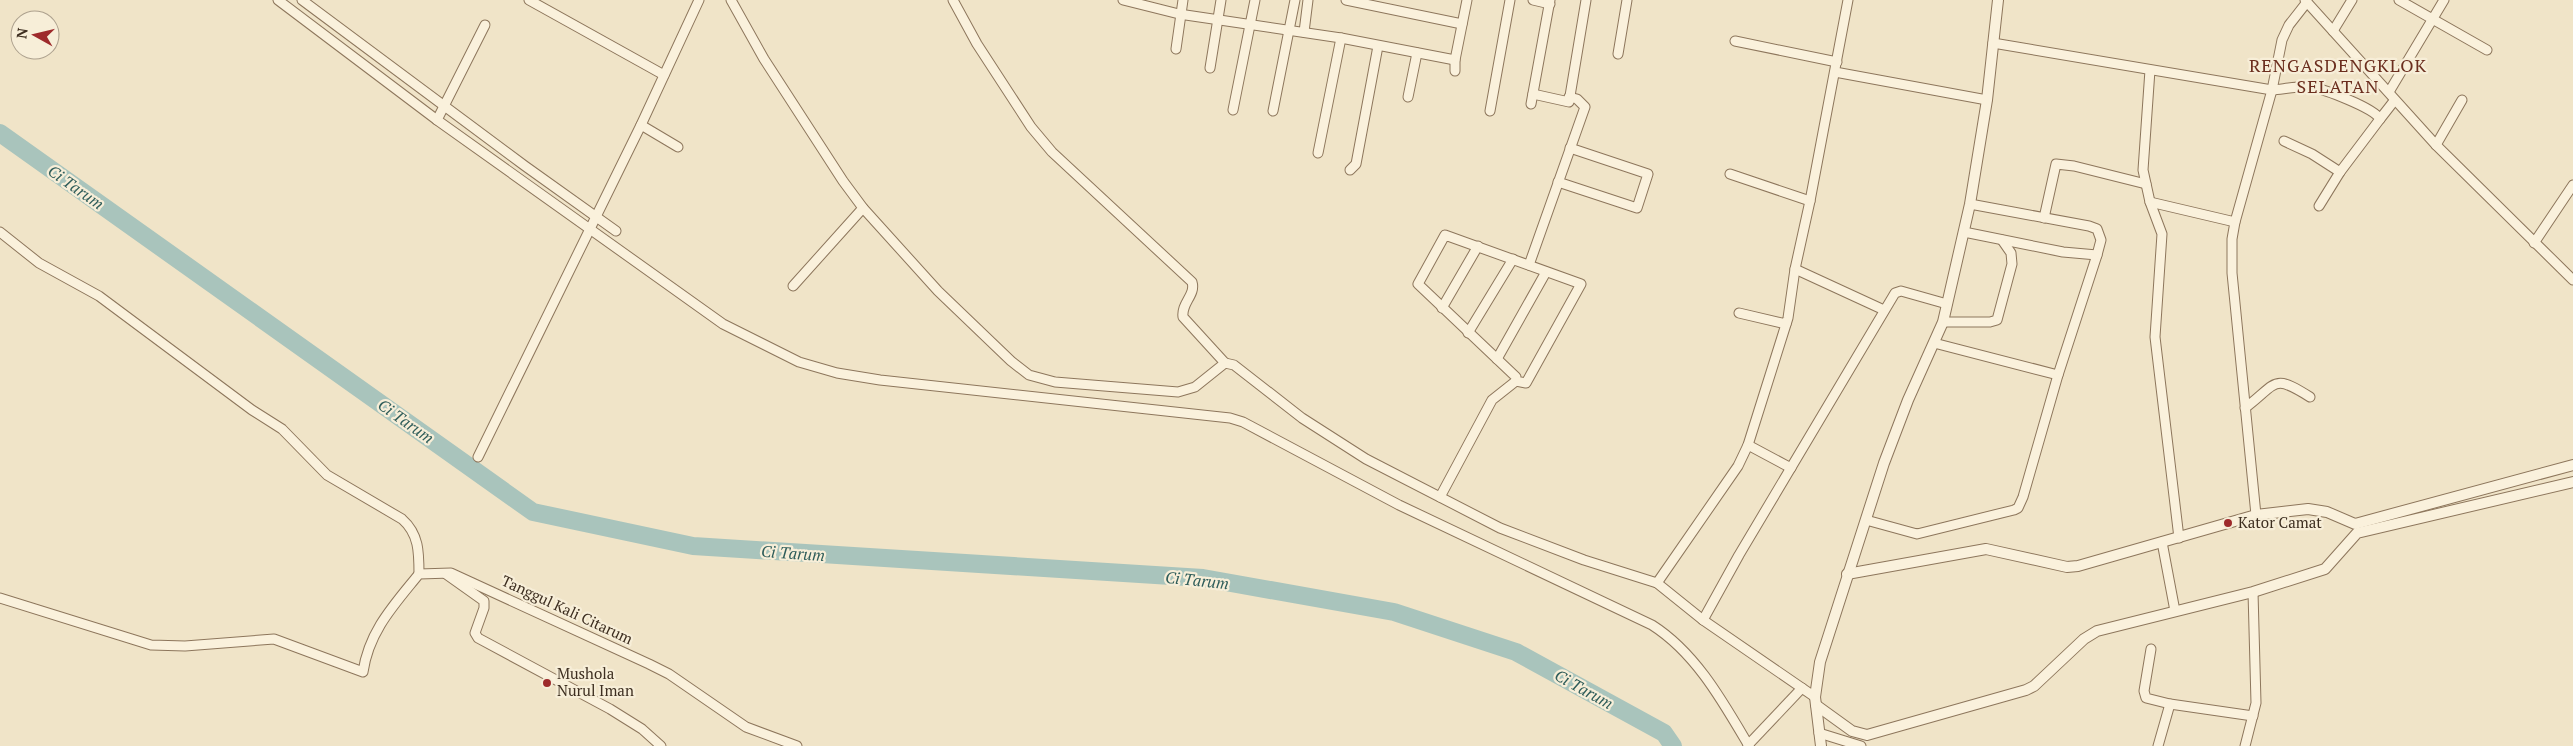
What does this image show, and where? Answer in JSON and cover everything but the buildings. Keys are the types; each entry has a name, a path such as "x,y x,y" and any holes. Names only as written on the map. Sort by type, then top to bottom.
{"street":[{"path":"278,0 437,120 723,324 799,362 837,373 880,380 1230,418 1243,422 1400,505 1652,625 1679,646 1704,674 1749,745 1802,688"},
{"path":"302,0 616,231"},
{"path":"529,0 664,75"},
{"path":"478,457 594,216 641,125 699,0"},
{"path":"731,0 770,68 842,181 862,208 938,291 1011,361 1029,375 1055,382 1183,392 1195,387 1225,363"},
{"path":"953,0 977,44 1032,126 1052,152 1157,252 1190,280 1193,289 1183,308 1183,317 1225,363 1244,370 1302,418 1346,448 1500,528 1584,560 1657,584 1703,620 1802,688 1852,731 1860,734 1874,734 2026,690 2034,686 2090,634 2253,592 2325,569 2356,529 2573,465"},
{"path":"1123,0 1143,3 1180,14 1250,26 1341,38 1455,60"},
{"path":"1176,48 1183,0"},
{"path":"1210,68 1221,0"},
{"path":"1233,110 1255,0"},
{"path":"1273,111 1295,0"},
{"path":"1304,32 1308,0"},
{"path":"1346,0 1462,24"},
{"path":"1455,71 1455,60 1467,0"},
{"path":"1490,111 1510,0"},
{"path":"1531,104 1550,2 1533,0"},
{"path":"1533,94 1568,102 1586,0"},
{"path":"1618,54 1627,0"},
{"path":"1657,584 1738,466 1748,445 1786,324 1794,269 1810,201 1848,0"},
{"path":"1821,746 1816,701 1820,662 1884,462 1943,322 1970,204 1987,100 1998,0"},
{"path":"2333,31 2352,0"},
{"path":"2399,0 2487,50"},
{"path":"2319,206 2340,172 2380,119 2444,0"},
{"path":"2256,515 2231,250 2234,222 2272,90 2285,33 2306,1 2436,146 2573,280"},
{"path":"437,120 485,25"},
{"path":"1318,153 1341,38"},
{"path":"1735,41 1836,67 1987,100"},
{"path":"1993,44 2272,90 2302,87 2320,89 2371,110 2380,119"},
{"path":"1350,170 1356,164 1378,46"},
{"path":"1408,98 1417,53"},
{"path":"2150,70 2143,170 2150,202 2162,234 2155,337 2179,538"},
{"path":"1529,265 1585,107 1577,99 1569,97"},
{"path":"2436,146 2462,100"},
{"path":"641,125 678,147"},
{"path":"2284,141 2312,154 2340,172"},
{"path":"1558,182 1637,208 1648,174 1570,148"},
{"path":"2044,218 2056,164 2074,166 2146,184"},
{"path":"1730,174 1810,201"},
{"path":"2534,243 2573,185"},
{"path":"2150,202 2234,222"},
{"path":"1866,520 1917,534 2018,508 2101,240 2096,229 1970,204"},
{"path":"793,286 862,208"},
{"path":"0,232 39,263 99,296 282,429 327,475 402,520 412,528 416,536 419,554 419,574 382,620 371,639 363,672 274,639 185,646 151,645 0,598"},
{"path":"1964,232 2097,255"},
{"path":"1440,497 1492,400 1516,381 1526,383 1581,284 1445,235 1418,284 1516,377 1516,381"},
{"path":"1943,322 1990,322 1997,320 2012,264 2011,253 2002,240"},
{"path":"1442,308 1478,246"},
{"path":"1468,333 1513,259"},
{"path":"1794,269 1884,310"},
{"path":"1497,359 1546,272"},
{"path":"1703,620 1895,294 1901,291 1947,304"},
{"path":"1739,312 1786,324"},
{"path":"1934,343 2058,375"},
{"path":"2246,408 2274,384 2280,382 2287,383 2310,397"},
{"path":"1748,445 1791,468"},
{"path":"1847,574 1986,550 2067,567 2179,538 2256,515 2308,509 2327,512 2356,529 2573,482"},
{"path":"2162,542 2175,611"},
{"path":"442,572 484,601 484,608 475,632 478,638 610,709 642,729 661,746"},
{"name":"Tanggul Kali Citarum","path":"419,574 442,572 459,575 669,674 746,727 797,746"},
{"path":"2245,746 2254,716 2256,674 2253,592"},
{"path":"2150,650 2144,694 2146,698 2170,704 2254,716"},
{"path":"2158,746 2170,704"},
{"path":"1820,733 1861,746"}],"waterway":[{"name":"Ci Tarum","path":"0,133 533,512 693,546 1203,578 1394,612 1516,652 1664,733 1673,746"}],"place":[{"name":"Kator Camat","path":"2228,523"},
{"name":"Mushola Nurul Iman","path":"547,683"}],"district":[{"name":"RENGASDENGKLOK SELATAN","path":"2338,76"}]}
